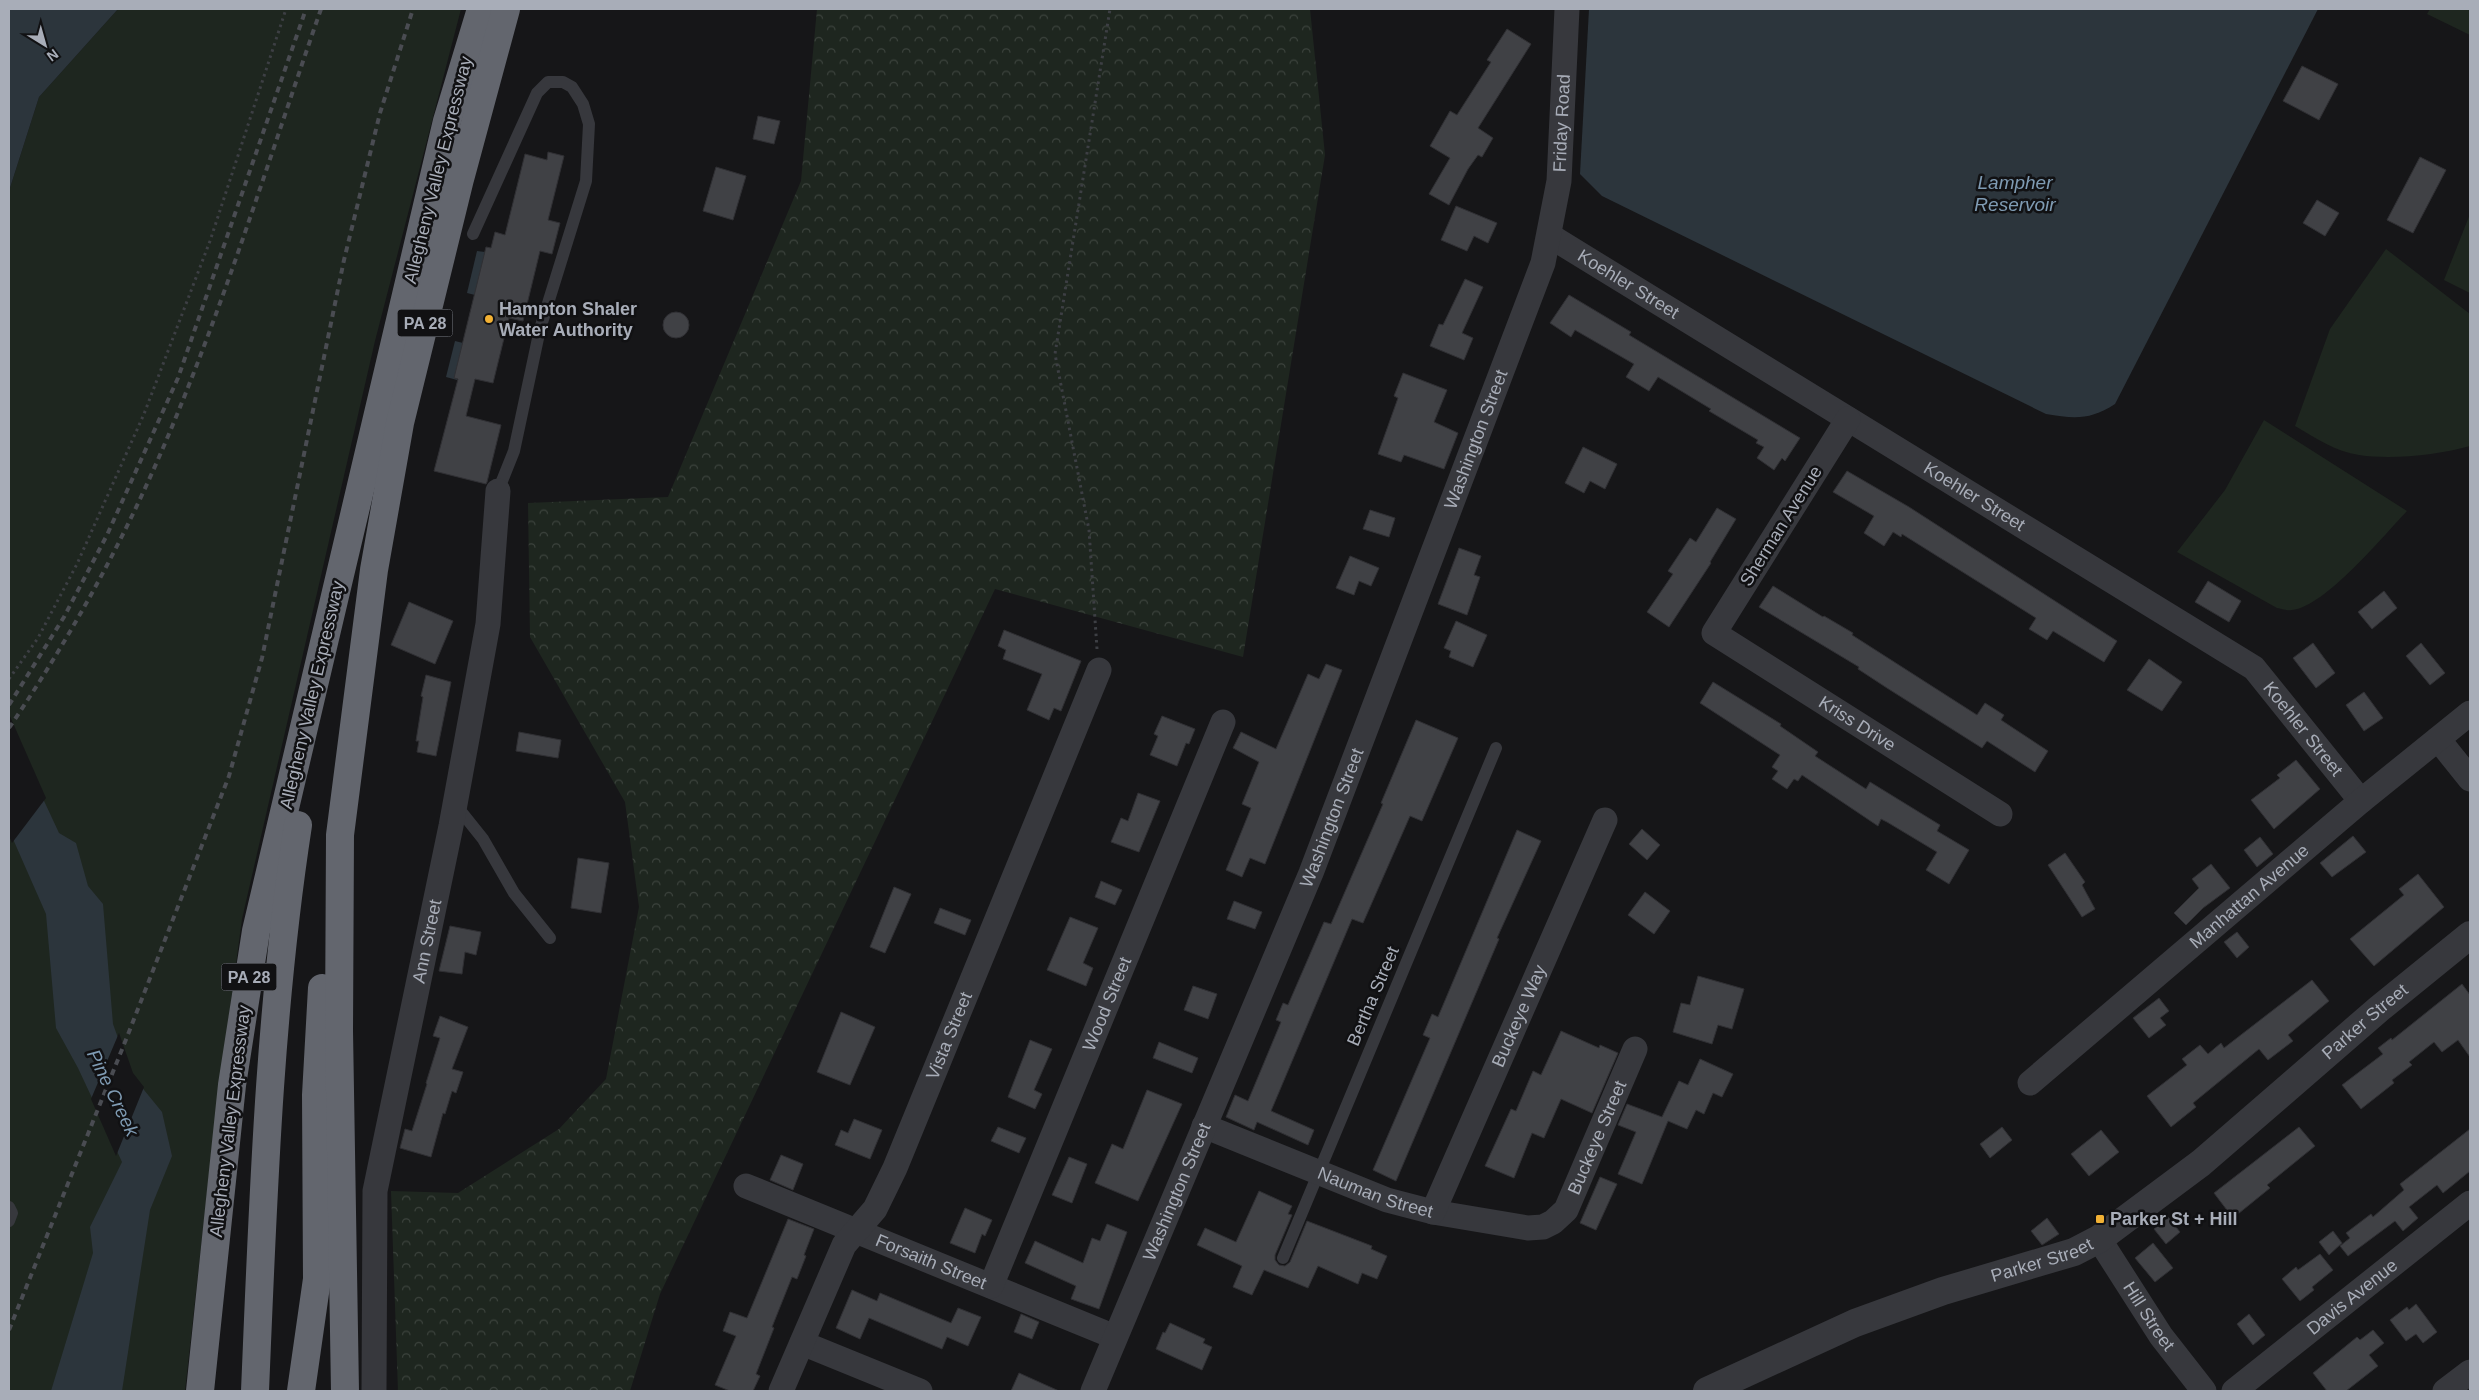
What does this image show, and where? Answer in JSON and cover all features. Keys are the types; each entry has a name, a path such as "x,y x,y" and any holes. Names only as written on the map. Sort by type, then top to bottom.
{"highway":[{"name":"Allegheny Valley Expressway","path":"200,1391 232,1085 256,931 447,121 481,9"},
{"name":"Allegheny Valley Expressway","path":"345,1391 339,1031 340,835 374,570 400,423 460,178 506,9"},
{"path":"255,1391 265,1157 276,1010 293,856 341,570"},
{"path":"301,1391 317,1279 317,1076 322,978 340,835"}],"street":[{"name":"Friday Road","path":"1550,236 1559,181 1567,9"},
{"name":"Koehler Street","path":"1550,236 2254,668 2361,801"},
{"name":"Washington Street","path":"1093,1391 1311,872 1359,751 1423,575 1514,341 1550,236"},
{"name":"Sherman Avenue","path":"1714,633 1848,419"},
{"name":"Ann Street","path":"374,1391 375,1191 454,804 488,624 498,491"},
{"name":"Kriss Drive","path":"1714,633 2000,814"},
{"name":"Vista Street","path":"781,1391 844,1245 875,1210 895,1168 1099,670"},
{"name":"Manhattan Avenue","path":"2030,1083 2361,801 2470,713"},
{"name":"Wood Street","path":"991,1286 1223,722"},
{"path":"2438,738 2470,779"},
{"name":"Buckeye Way","path":"1433,1212 1605,820"},
{"name":"Parker Street","path":"1707,1391 1855,1323 1943,1291 2074,1252 2099,1239 2200,1163 2380,1008 2470,935"},
{"name":"Buckeye Street","path":"1553,1222 1566,1210 1635,1049"},
{"name":"Nauman Street","path":"1204,1126 1387,1200 1433,1212 1528,1228 1543,1227 1553,1222"},
{"name":"Forsaith Street","path":"746,1186 1115,1337"},
{"name":"Davis Avenue","path":"2234,1391 2470,1203"},
{"name":"Hill Street","path":"2099,1239 2162,1336 2204,1391"},
{"path":"802,1343 920,1391"},
{"path":"2445,1391 2470,1372"}],"lane":[{"path":"474,234 537,93 548,82 563,82 572,87 583,104 589,124 586,181 540,329 514,451 498,491"},
{"name":"Bertha Street","path":"1283,1258 1496,748"},
{"path":"454,804 483,839 514,893 550,938"},
{"path":"9,1207 12,1213 9,1221"}],"path":[{"path":"9,679 38,638 77,564 144,414 210,241 286,9"},
{"path":"1099,670 1089,530 1055,354 1110,9"}],"green space":[{"path":"118,9 461,9 375,341 242,919 215,1121 185,1391 9,1391 9,191 39,97"},
{"path":"817,9 1310,9 1325,155 1243,657 995,589 660,1294 630,1391 398,1391 391,1191 458,1193 559,1129 606,1079 639,907 625,802 530,637 528,503 668,497 801,181"},
{"path":"2430,9 2470,9 2470,35 2427,14"},
{"path":"2470,214 2470,293 2444,280"},
{"path":"2386,249 2470,314 2470,446 2415,456 2385,457 2359,455 2342,451 2295,426 2330,329"},
{"path":"2264,420 2407,511 2337,584 2321,597 2305,606 2290,610 2277,608 2177,552 2225,490"}],"water":[{"path":"9,9 118,9 39,97 9,191"},
{"name":"Lampher Reservoir","path":"1589,9 2318,9 2115,404 2090,416 2066,417 2046,414 1602,196 1580,174"},
{"path":"477,251 485,252 475,295 467,293"},
{"path":"455,341 463,343 457,380 446,377"},
{"name":"Pine Creek","path":"9,717 59,833 76,843 88,886 103,904 113,1024 131,1074 162,1112 172,1156 150,1210 122,1391 51,1391 93,1253 90,1227 122,1162 78,1068 56,1028 46,914 9,830"}],"pier":[{"path":"9,714 46,798 12,843 9,836"},
{"path":"119,1033 133,1073 144,1087 116,1156 91,1099"}],"building":[{"path":"1507,29 1531,44 1478,128 1493,138 1482,157 1478,155 1468,169 1449,205 1429,194 1450,158 1430,146 1450,111 1457,115 1491,62 1487,60"},
{"path":"2302,66 2338,84 2319,120 2283,101"},
{"path":"758,116 780,121 774,144 753,139"},
{"name":"Hampton Shaler Water Authority","path":"548,152 564,156 548,220 560,223 552,254 540,251 523,321 509,318 493,383 475,379 466,416 501,425 487,482 486,484 434,471 458,379 454,378 486,247 491,248 495,232 505,235 525,154 547,160"},
{"path":"2420,157 2446,170 2413,233 2387,220"},
{"path":"716,167 746,176 733,220 703,211"},
{"path":"2317,200 2339,213 2325,236 2303,223"},
{"path":"1456,206 1497,223 1488,243 1474,236 1467,251 1441,240"},
{"path":"1465,279 1483,287 1462,333 1473,338 1464,360 1430,346 1439,324 1443,325"},
{"path":"1569,295 1631,332 1629,335 1800,438 1785,461 1782,458 1774,470 1757,458 1764,447 1756,443 1758,440 1709,411 1711,409 1658,377 1649,391 1626,377 1634,364 1575,330 1571,337 1550,323"},
{"path":"676,312 685,316 689,325 685,334 676,338 667,334 663,325 667,316"},
{"path":"1403,373 1447,390 1434,422 1458,433 1444,469 1404,455 1401,462 1378,454 1398,398 1394,396"},
{"path":"1583,447 1617,464 1605,489 1590,481 1584,493 1565,483"},
{"path":"1847,471 1909,507 2117,641 2104,662 2053,631 2047,640 2029,629 2036,618 1902,534 1901,537 1893,532 1884,546 1864,533 1874,516 1833,492"},
{"path":"1717,508 1736,519 1711,563 1669,627 1647,612 1673,574 1668,571 1690,538 1696,542"},
{"path":"1370,510 1395,518 1389,537 1363,529"},
{"path":"1459,548 1481,556 1474,575 1480,577 1467,615 1438,604"},
{"path":"1350,556 1379,568 1371,586 1359,581 1354,595 1336,588"},
{"path":"2208,581 2241,601 2229,622 2195,602"},
{"path":"1773,586 1853,633 1852,635 1977,715 1985,703 2004,715 2001,720 2048,751 2035,772 1987,741 1982,748 1858,669 1859,667 1759,607"},
{"path":"2384,591 2397,608 2372,629 2358,612"},
{"path":"409,602 453,621 435,664 391,645"},
{"path":"1456,621 1487,635 1473,667 1449,657 1451,651 1444,648"},
{"path":"1004,630 1081,661 1061,711 1054,708 1049,720 1027,710 1042,674 1003,659 1006,650 998,646"},
{"path":"2313,643 2335,673 2316,688 2293,658"},
{"path":"2421,643 2445,673 2430,685 2406,656"},
{"path":"2149,659 2182,682 2162,711 2127,690"},
{"path":"1326,664 1342,670 1265,864 1250,858 1242,877 1226,870 1251,808 1242,804 1259,762 1233,748 1241,732 1276,749 1308,674 1319,679"},
{"path":"426,675 451,682 436,756 417,752 419,741 416,741 423,697 421,696"},
{"path":"1713,682 1781,724 1780,726 1818,752 1815,756 1866,789 1870,782 1940,825 1937,831 1969,850 1949,884 1926,870 1937,852 1887,822 1881,819 1878,826 1802,775 1798,781 1794,779 1787,789 1772,779 1778,771 1772,767 1780,755 1700,703"},
{"path":"2364,692 2383,718 2364,731 2346,705"},
{"path":"1162,716 1195,729 1189,744 1186,743 1177,766 1150,755 1158,736 1154,734"},
{"path":"1416,720 1458,738 1422,821 1410,816 1363,923 1352,919 1271,1111 1314,1130 1308,1145 1257,1122 1254,1130 1226,1117 1235,1095 1248,1101 1281,1022 1276,1020 1283,1003 1288,1005 1324,922 1331,924 1383,804 1381,803"},
{"path":"519,732 561,740 558,758 516,751"},
{"path":"2296,760 2320,789 2274,829 2251,800 2280,778 2277,775"},
{"path":"1138,793 1160,801 1139,852 1111,842 1121,818 1128,821"},
{"path":"1642,829 1660,845 1647,860 1629,844"},
{"path":"1517,830 1541,841 1497,938 1499,939 1396,1181 1373,1170 1430,1038 1423,1035 1432,1014 1438,1017"},
{"path":"2353,836 2366,852 2332,877 2320,863"},
{"path":"2260,837 2273,854 2257,867 2244,850"},
{"path":"2065,853 2085,882 2082,885 2095,909 2082,917 2048,865"},
{"path":"578,858 609,863 601,913 571,908"},
{"path":"2211,864 2230,888 2203,908 2186,925 2174,913 2199,888 2192,879"},
{"path":"2418,874 2444,907 2374,966 2350,939 2404,895 2399,889"},
{"path":"1101,881 1122,890 1115,905 1095,897"},
{"path":"894,887 911,894 885,953 870,947"},
{"path":"1645,892 1670,911 1654,934 1628,915"},
{"path":"1234,901 1262,912 1255,929 1227,919"},
{"path":"940,908 971,920 965,935 934,923"},
{"path":"1070,917 1098,928 1083,963 1093,968 1086,986 1047,970"},
{"path":"450,926 481,932 476,955 465,952 462,974 439,971"},
{"path":"2237,932 2249,947 2237,958 2224,942"},
{"path":"1698,976 1744,989 1732,1029 1718,1025 1712,1044 1673,1032 1681,1003 1690,1005"},
{"path":"2312,980 2329,1001 2288,1035 2293,1041 2268,1060 2259,1049 2193,1103 2196,1107 2171,1127 2147,1096 2187,1065 2182,1059 2200,1045 2208,1054 2221,1043 2224,1048"},
{"path":"2462,984 2470,995 2470,1057 2458,1040 2442,1052 2434,1042 2409,1062 2412,1065 2392,1080 2394,1083 2361,1109 2342,1085 2383,1054 2378,1048 2391,1038 2392,1040"},
{"path":"1193,986 1217,994 1208,1019 1184,1010"},
{"path":"2159,998 2169,1011 2160,1018 2166,1025 2149,1038 2133,1018"},
{"path":"841,1012 875,1027 850,1085 817,1072"},
{"path":"440,1016 468,1027 452,1069 463,1072 456,1093 452,1091 445,1114 443,1113 431,1157 400,1148 405,1129 412,1131 427,1084 440,1038 433,1036"},
{"path":"1561,1031 1599,1048 1600,1045 1618,1053 1592,1113 1561,1099 1544,1138 1532,1133 1514,1178 1485,1166 1511,1109 1516,1111 1533,1071 1541,1075"},
{"path":"1030,1040 1052,1049 1034,1090 1042,1094 1035,1109 1008,1097"},
{"path":"1159,1042 1198,1058 1192,1073 1153,1058"},
{"path":"1700,1059 1733,1074 1722,1097 1713,1093 1704,1114 1696,1110 1687,1129 1668,1121 1642,1184 1618,1174 1636,1132 1618,1125 1627,1104 1662,1117 1679,1081 1688,1085"},
{"path":"1147,1090 1182,1104 1138,1201 1095,1183 1112,1144 1123,1149"},
{"path":"854,1119 882,1130 870,1159 835,1145 841,1130 848,1133"},
{"path":"998,1127 1026,1138 1019,1153 991,1141"},
{"path":"2002,1127 2012,1140 1990,1158 1980,1144"},
{"path":"2299,1127 2315,1146 2267,1185 2270,1188 2233,1218 2214,1193"},
{"path":"2470,1129 2470,1171 2443,1193 2437,1185 2409,1207 2418,1218 2403,1231 2395,1221 2348,1256 2340,1246 2350,1238 2346,1233 2371,1214 2373,1217 2404,1190 2400,1184"},
{"path":"2101,1130 2119,1152 2089,1176 2071,1154"},
{"path":"781,1155 803,1164 793,1190 770,1180"},
{"path":"1069,1157 1087,1164 1072,1203 1052,1195"},
{"path":"1600,1177 1617,1184 1596,1230 1580,1223"},
{"path":"1259,1191 1292,1206 1288,1214 1292,1215 1275,1255 1275,1260 1279,1265 1285,1266 1290,1262 1307,1221 1372,1246 1371,1249 1387,1256 1377,1279 1362,1273 1358,1284 1318,1266 1308,1288 1264,1270 1252,1295 1233,1287 1242,1266 1197,1245 1205,1228 1236,1242"},
{"path":"965,1208 992,1220 985,1236 982,1234 975,1253 950,1243"},
{"path":"2168,1217 2180,1232 2166,1244 2154,1229"},
{"path":"2047,1218 2059,1234 2042,1245 2031,1231"},
{"path":"788,1219 814,1229 804,1255 806,1256 797,1279 792,1277 772,1327 774,1328 756,1374 760,1376 753,1391 730,1391 715,1385 736,1336 723,1331 730,1312 747,1318"},
{"path":"1107,1224 1127,1232 1099,1309 1071,1299 1076,1286 1025,1263 1035,1241 1083,1263 1092,1238 1100,1241"},
{"path":"2333,1231 2342,1243 2329,1255 2319,1242"},
{"path":"2153,1243 2173,1268 2155,1282 2135,1258"},
{"path":"2320,1254 2333,1270 2312,1287 2314,1290 2300,1301 2282,1279 2296,1267 2298,1270"},
{"path":"852,1290 877,1301 880,1293 951,1323 958,1308 981,1317 968,1346 947,1337 942,1349 869,1318 860,1339 836,1328"},
{"path":"2416,1304 2437,1332 2423,1343 2416,1334 2406,1341 2390,1320 2407,1307 2409,1310"},
{"path":"1021,1314 1039,1322 1032,1339 1014,1332"},
{"path":"2249,1314 2265,1335 2253,1345 2237,1324"},
{"path":"1170,1323 1205,1339 1203,1343 1212,1347 1202,1370 1156,1349 1163,1332 1165,1333"},
{"path":"2373,1330 2384,1343 2369,1355 2378,1366 2346,1391 2327,1391 2313,1373 2357,1337 2360,1340"},
{"path":"1019,1373 1059,1391 1011,1391"}],"railway":[{"path":"9,705 64,617 107,535 178,378 306,9"},
{"path":"9,728 86,604 121,539 152,473 221,301 321,9"},
{"path":"9,1330 127,1037 229,776 262,658 344,260 380,113 413,9"}],"place":[{"name":"Hampton Shaler Water Authority","path":"489,319"},
{"name":"Parker St + Hill","path":"2100,1219"}]}
